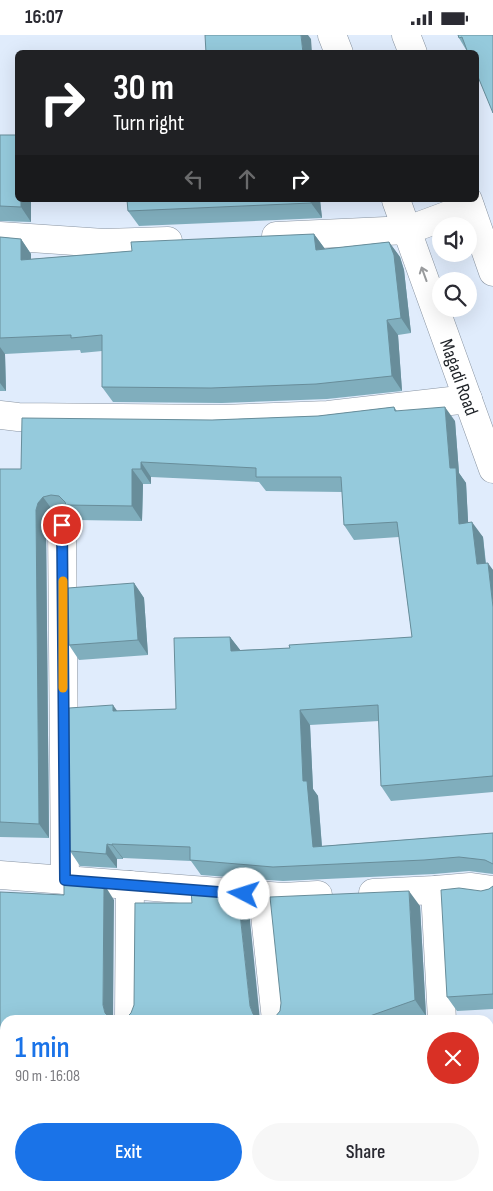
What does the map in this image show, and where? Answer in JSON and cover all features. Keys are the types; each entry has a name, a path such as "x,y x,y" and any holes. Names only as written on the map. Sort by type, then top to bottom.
{"street":[{"path":"332,35 338,50"},
{"path":"406,35 412,50"},
{"name":"Magadi Road","path":"397,202 493,469"},
{"path":"251,237 408,230 469,203 493,272"},
{"path":"0,236 104,243 192,240"},
{"path":"0,415 222,419 328,415 468,399"},
{"path":"62,525 65,880"},
{"path":"0,875 283,897 434,891 470,887 493,891"},
{"path":"129,1015 130,885"},
{"path":"434,891 442,1015"},
{"path":"263,895 275,1015"}],"building":[{"path":"205,35 301,35 303,50 206,50"},
{"path":"458,35 493,35 493,113 479,79 479,50 467,50 462,37 459,38"},
{"path":"0,135 15,135 15,202 21,202 21,207 0,206"},
{"path":"127,202 311,202 311,203 128,211"},
{"path":"314,234 316,250 389,242 394,255 401,318 387,320 392,376 316,384 211,388 102,387 102,335 71,338 71,335 0,338 0,237 21,239 21,260 132,251 131,242"},
{"path":"394,407 395,411 445,407 450,468 456,468 459,524 472,522 477,564 488,563 493,607 493,776 381,786 378,705 300,710 303,781 307,781 313,847 493,833 493,864 485,860 459,857 273,867 190,860 190,847 107,844 106,854 70,851 69,708 113,705 113,711 176,709 174,638 230,637 231,651 290,648 289,645 412,637 397,522 344,525 341,477 256,477 256,468 141,462 141,469 132,469 132,506 66,505 59,496 51,495 43,497 38,503 36,510 39,824 0,822 0,469 21,469 22,418 212,420 318,416"},
{"path":"134,583 138,640 69,645 68,588"},
{"path":"64,881 104,884 103,1005 107,1015 0,1015 0,892 64,895"},
{"path":"493,886 493,994 447,997 441,890 459,888 481,891"},
{"path":"191,891 238,895 250,1006 254,1015 129,1015 134,1005 135,903 192,903"},
{"path":"409,891 415,1000 373,1015 277,1015 280,1011 281,1003 270,897"}],"slow traffic":[{"path":"63,581 63,688"}],"route":[{"path":"62,525 65,880 244,894"}]}
